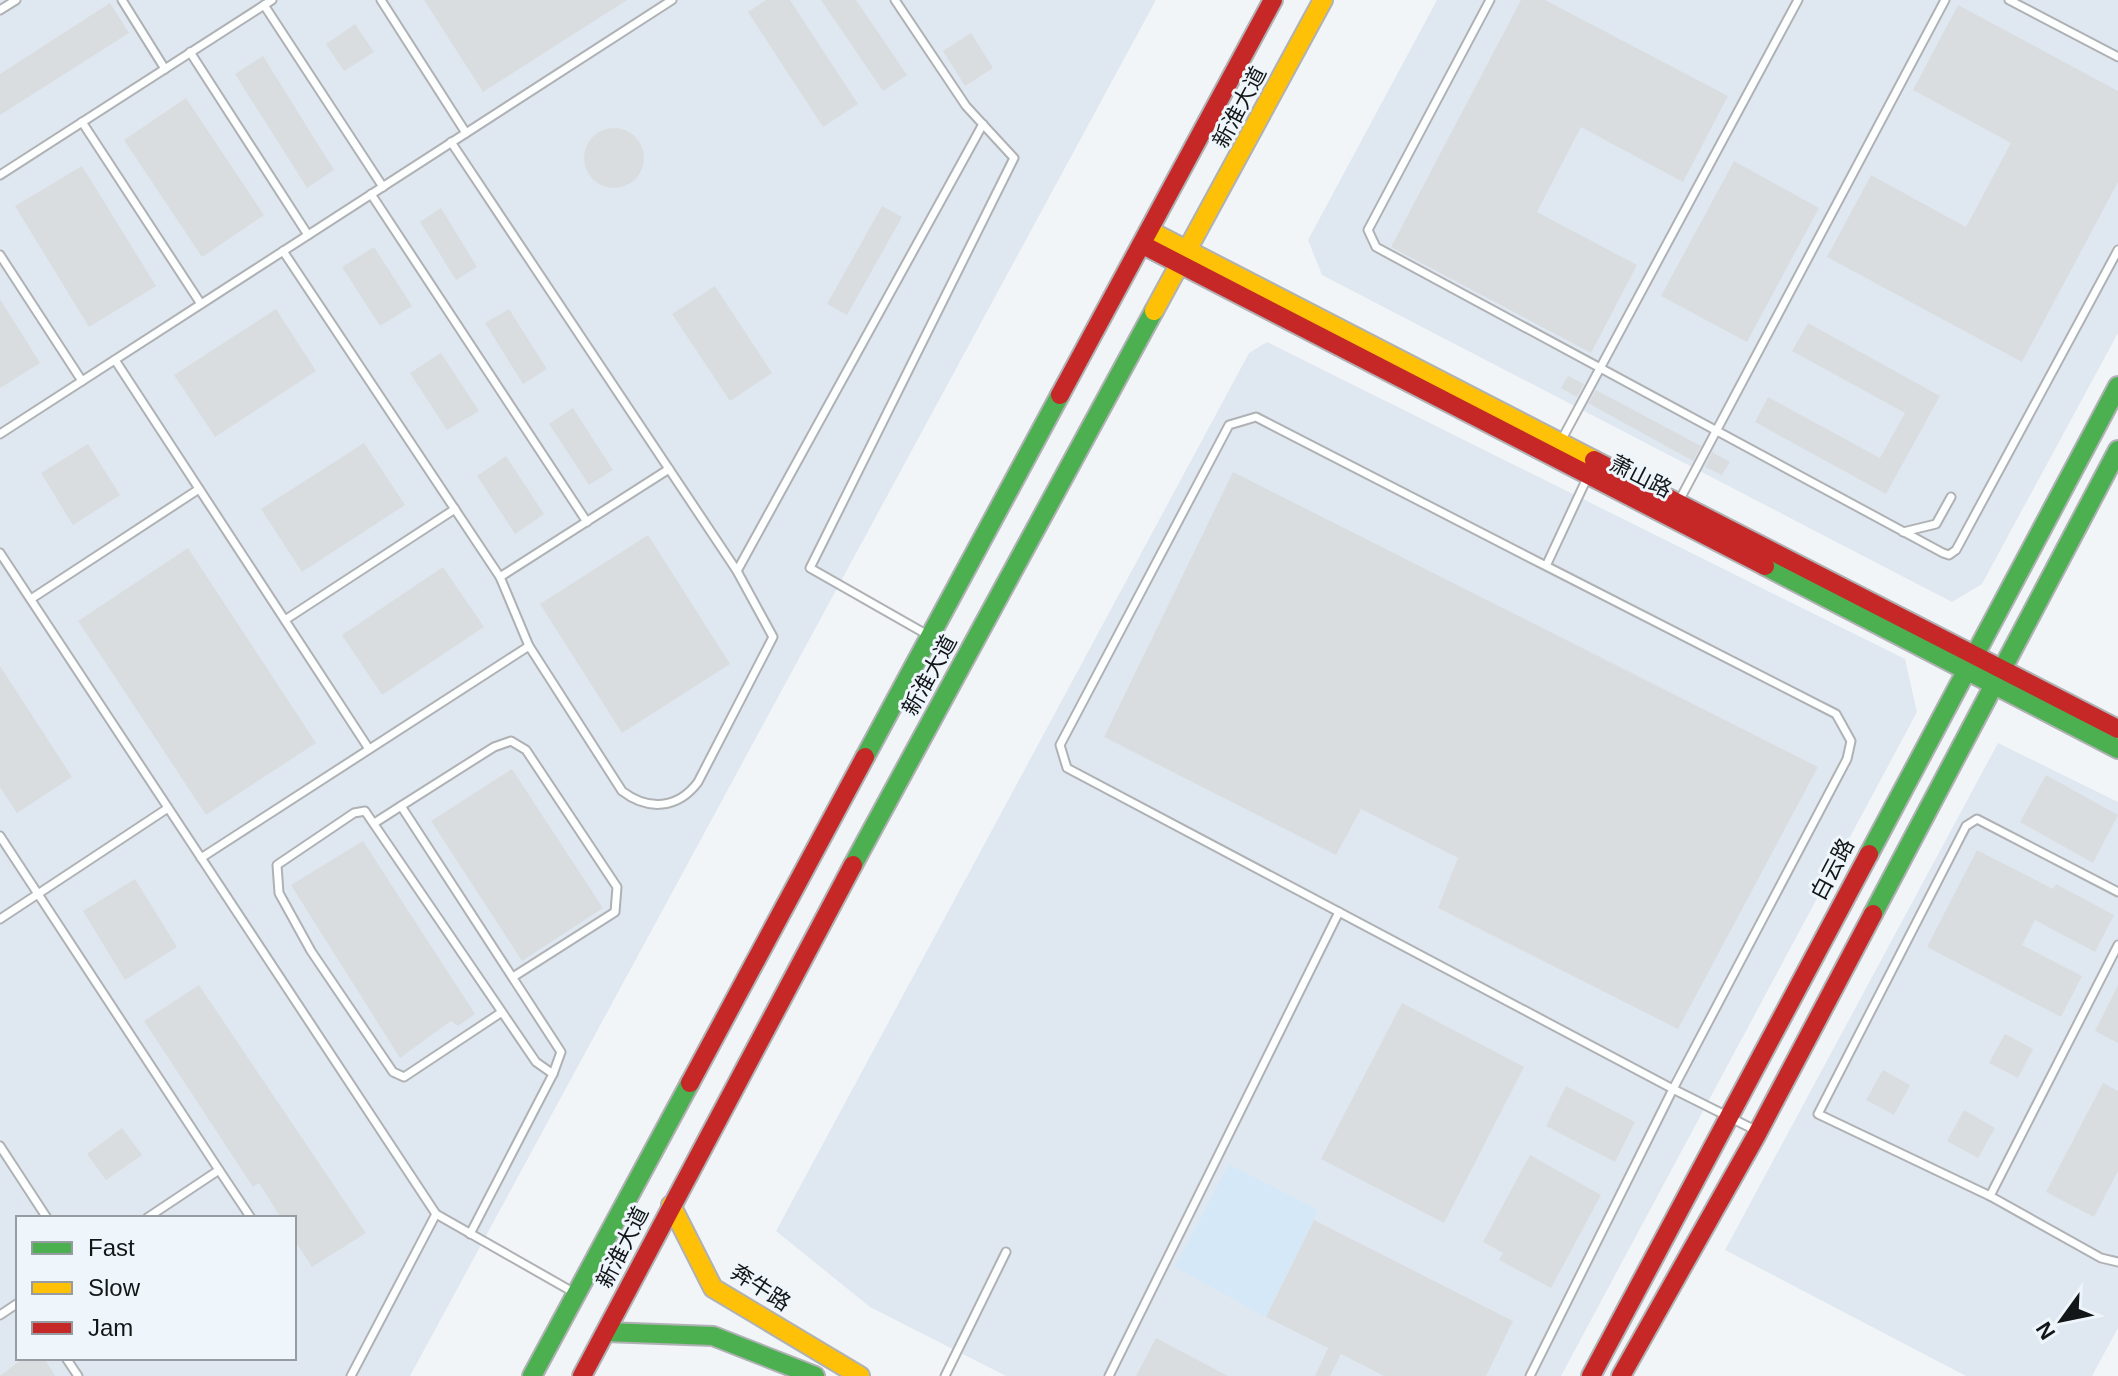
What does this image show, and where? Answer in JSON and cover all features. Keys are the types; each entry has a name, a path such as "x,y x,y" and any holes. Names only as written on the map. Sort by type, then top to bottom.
{"street":[{"name":"新淮大道","path":"532,1376 1273,0"},
{"name":"新淮大道","path":"582,1376 752,1050 1323,0"},
{"name":"萧山路","path":"1146,238 1998,677 2118,749"},
{"name":"萧山路","path":"1185,258 1561,441 1592,467 1678,503 1969,662"},
{"name":"白云路","path":"1591,1376 2118,386"},
{"path":"1621,1376 1758,1132 2118,450"},
{"name":"萧山路","path":"1998,677 2118,729"},
{"name":"奔牛路","path":"671,1205 713,1288 860,1376"},
{"path":"606,1332 713,1336 738,1343 815,1376"}],"lane":[{"path":"0,10 16,0"},
{"path":"122,0 165,69"},
{"path":"0,175 272,0"},
{"path":"381,0 466,133"},
{"path":"0,434 672,0"},
{"path":"895,0 966,106 1014,158 810,568 931,637"},
{"path":"1490,0 1368,230 1376,247 1943,553 1949,555 1956,550 2118,250"},
{"path":"1561,441 1798,0"},
{"path":"1678,503 1945,0"},
{"path":"2009,0 2118,57"},
{"path":"264,5 383,187"},
{"path":"190,52 308,235"},
{"path":"82,122 201,304"},
{"path":"737,571 983,124"},
{"path":"283,251 500,577 529,646 622,791 648,804 677,802 698,782 773,637 737,571 451,142"},
{"path":"371,194 587,522"},
{"path":"0,255 82,381"},
{"path":"115,360 369,749"},
{"path":"1530,1376 1673,1089 1847,759 1851,741 1836,714 1256,417 1229,425 1060,745 1067,768 1673,1089 1758,1132"},
{"path":"1546,566 1592,467"},
{"path":"500,577 669,469"},
{"path":"31,599 199,489"},
{"path":"1903,532 1936,524 1951,497"},
{"path":"285,620 455,509"},
{"path":"0,553 436,1214 577,1295"},
{"path":"201,858 529,646"},
{"path":"376,822 494,747 511,741 526,750 617,887 615,912 513,977"},
{"path":"401,806 561,1052 553,1074 470,1234"},
{"path":"0,919 168,808"},
{"path":"502,1012 404,1077 393,1072 311,951 279,893 277,865 354,813 365,811 376,822 536,1062 553,1074"},
{"path":"2118,892 1977,819 1966,826 1818,1114 1990,1196 2101,1258 2118,1262"},
{"path":"0,836 250,1216"},
{"path":"1109,1376 1339,912"},
{"path":"1990,1196 2118,945"},
{"path":"0,1146 46,1216"},
{"path":"150,1216 219,1170"},
{"path":"351,1376 436,1214"},
{"path":"945,1376 1006,1252"}],"shaded area":[{"path":"0,0 1156,0 410,1376 0,1376"},
{"path":"1437,0 2118,0 2118,333 1982,584 1952,602 1322,275 1308,240"},
{"path":"1267,342 1905,659 1917,712 1561,1376 1006,1376 870,1307 776,1231 1249,353"},
{"path":"1998,743 2118,802 2118,1328 2092,1376 1966,1376 1725,1250"},
{"path":"1229,1164 1318,1210 1266,1317 1175,1267"}],"building":[{"path":"424,0 627,0 483,92"},
{"path":"766,0 790,0 858,104 823,127 748,12"},
{"path":"821,0 856,0 907,75 883,91"},
{"path":"1521,0 1545,0 1728,96 1683,182 1581,127 1537,212 1637,265 1591,353 1391,247"},
{"path":"110,3 129,33 0,115 0,74"},
{"path":"1958,5 2118,91 2118,182 2022,362 1827,257 1871,175 1966,227 2011,143 1913,90"},
{"path":"355,24 374,52 344,71 326,44"},
{"path":"971,33 993,68 965,86 943,51"},
{"path":"263,56 334,170 307,188 235,74"},
{"path":"186,98 264,215 202,257 124,140"},
{"path":"614,128 625,130 635,137 642,147 642,169 635,179 625,186 614,188 603,186 593,179 586,169 584,158 586,147 593,137 603,130"},
{"path":"1734,161 1819,208 1747,342 1661,296"},
{"path":"82,166 156,286 89,327 15,206"},
{"path":"882,206 902,217 847,315 827,304"},
{"path":"441,208 477,267 456,280 420,222"},
{"path":"374,247 412,306 380,326 342,267"},
{"path":"715,286 772,373 730,401 672,314"},
{"path":"0,299 40,363 0,388"},
{"path":"276,309 316,371 215,437 174,375"},
{"path":"509,309 547,369 523,384 485,323"},
{"path":"1808,323 1940,396 1886,494 1755,422 1768,397 1880,458 1905,413 1792,351"},
{"path":"441,353 479,411 447,430 410,373"},
{"path":"1568,376 1584,384 1577,397 1561,388"},
{"path":"1596,390 1701,446 1693,461 1588,403"},
{"path":"573,408 613,470 589,485 549,424"},
{"path":"364,443 405,505 302,572 261,509"},
{"path":"88,444 120,495 73,525 41,473"},
{"path":"1712,452 1730,462 1722,475 1705,467"},
{"path":"506,456 544,514 515,534 477,476"},
{"path":"1233,472 1818,767 1678,1029 1438,908 1458,858 1361,809 1336,855 1104,737"},
{"path":"648,535 730,664 622,733 540,604"},
{"path":"188,548 316,743 206,815 78,621"},
{"path":"443,567 484,627 382,695 342,635"},
{"path":"0,666 72,777 17,813 0,787"},
{"path":"512,769 603,908 522,961 431,821"},
{"path":"2046,775 2118,815 2093,863 2020,822"},
{"path":"363,841 475,1014 458,1026 451,1021 400,1058 291,885"},
{"path":"1977,850 2053,889 2056,884 2114,915 2095,952 2035,920 2022,945 2082,976 2061,1017 1927,947"},
{"path":"135,879 177,947 125,980 83,911"},
{"path":"199,985 366,1233 312,1267 296,1242 296,1216 280,1216 259,1183 253,1187 144,1021"},
{"path":"2118,985 2118,1043 2095,1031"},
{"path":"1402,1003 1524,1067 1444,1223 1321,1159"},
{"path":"2005,1034 2033,1049 2018,1078 1989,1063"},
{"path":"1883,1070 1910,1085 1894,1115 1866,1100"},
{"path":"2103,1083 2118,1091 2118,1171 2094,1217 2046,1192"},
{"path":"1566,1086 1635,1122 1615,1162 1546,1126"},
{"path":"1964,1110 1995,1128 1978,1158 1947,1141"},
{"path":"122,1128 142,1155 106,1180 87,1154"},
{"path":"1530,1155 1601,1195 1551,1288 1499,1260 1503,1253 1483,1242"},
{"path":"1314,1220 1513,1321 1486,1376 1384,1376 1341,1354 1330,1376 1315,1376 1328,1348 1266,1317"},
{"path":"1156,1338 1228,1376 1136,1376"},
{"path":"20,1360 45,1360 55,1376 0,1376"}],"traffic: fast":[{"path":"853,865 1154,311"},
{"path":"1869,854 2118,386"},
{"path":"865,757 1060,395"},
{"path":"1873,914 2118,450"},
{"path":"1765,566 2118,749"},
{"path":"532,1376 690,1083"},
{"path":"606,1332 713,1336 815,1376"}],"traffic: slow":[{"path":"1154,311 1323,0"},
{"path":"1150,231 1594,460"},
{"path":"671,1205 713,1288 860,1376"}],"traffic: jam":[{"path":"1060,395 1273,0"},
{"path":"1143,245 1765,566"},
{"path":"1594,460 2118,729"},
{"path":"690,1083 865,757"},
{"path":"1591,1376 1869,854"},
{"path":"582,1376 853,865"},
{"path":"1621,1376 1756,1136 1873,914"}]}
